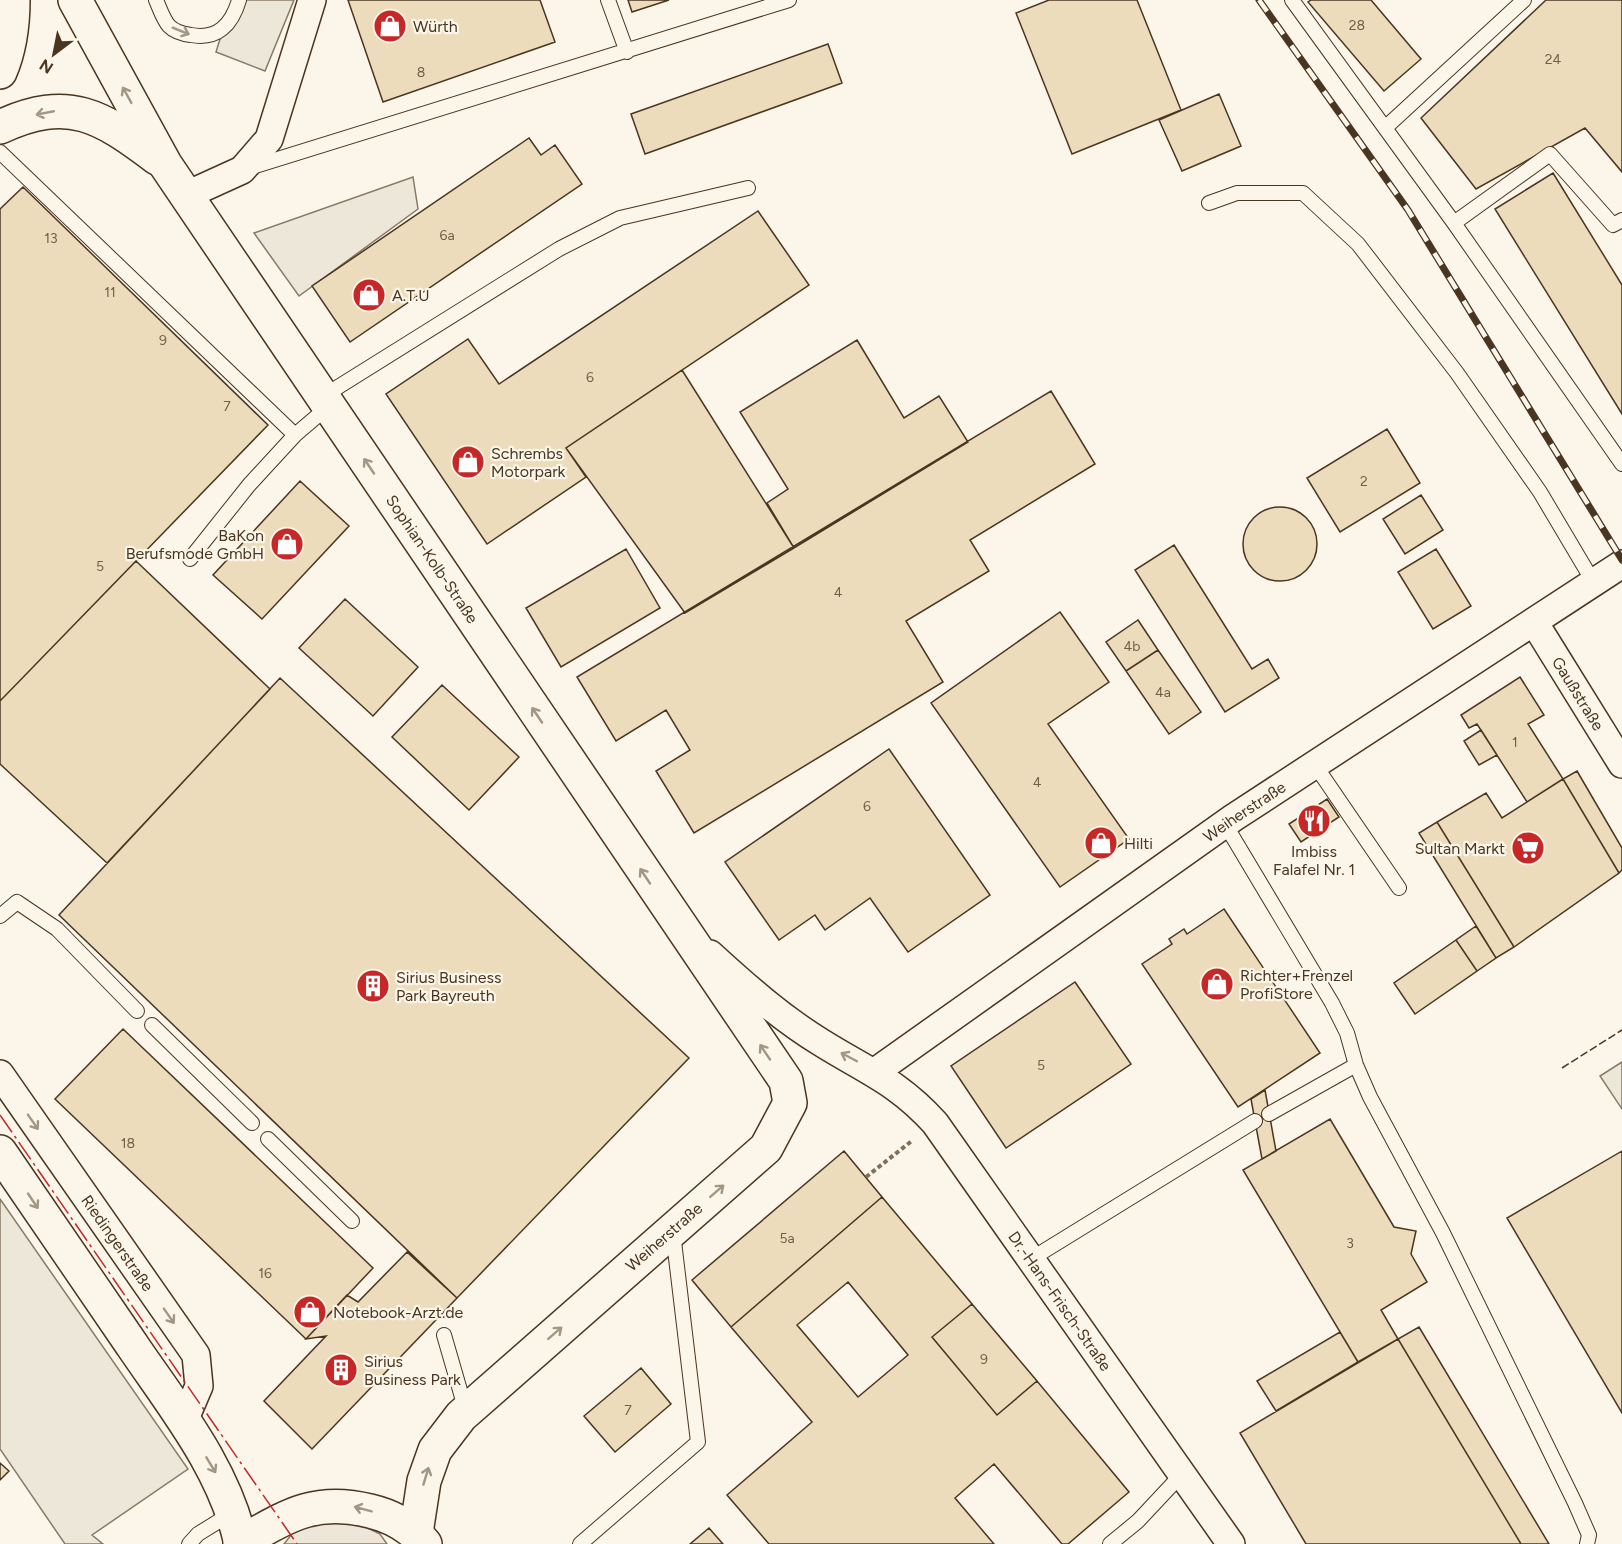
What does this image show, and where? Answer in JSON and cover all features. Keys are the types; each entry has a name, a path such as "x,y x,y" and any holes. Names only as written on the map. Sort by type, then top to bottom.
{"main road":[{"path":"0,72 7,57 13,21 13,0"},
{"path":"75,0 165,164"},
{"path":"0,127 38,114 75,111 91,115 109,125 165,164"},
{"name":"Sophian-Kolb-Straße","path":"165,164 678,925"},
{"name":"Weiherstraße","path":"420,1538 424,1481 435,1450 466,1411 766,1148 790,1103 786,1081 678,925"},
{"path":"0,1152 183,1421 223,1485 233,1512 240,1544 270,1526 309,1508 329,1504 345,1504 386,1515 420,1538"}],"street":[{"path":"187,195 242,170 269,139 312,0"},
{"name":"Weiherstraße","path":"875,1072 1225,824 1622,564"},
{"name":"Gaußstraße","path":"1534,622 1622,764"},
{"path":"678,925 757,998 822,1043 875,1072"},
{"name":"Dr.-Hans-Frisch-Straße","path":"875,1072 915,1101 935,1123 1231,1544"},
{"name":"Riedingerstraße","path":"0,1074 196,1354 199,1386 183,1421"}],"lane":[{"path":"156,0 172,29 196,36 214,35 225,28 233,17 239,0"},
{"path":"608,0 627,52"},
{"path":"242,170 789,0"},
{"path":"1292,0 1454,223 1622,464"},
{"path":"1385,128 1524,0"},
{"path":"0,152 295,435"},
{"path":"1454,223 1550,154 1613,225 1622,220"},
{"path":"190,559 249,485 326,401 559,249 620,218 748,188"},
{"path":"1209,203 1237,193 1303,193 1358,244 1457,373 1533,482 1594,582"},
{"path":"1315,765 1399,888"},
{"path":"1225,824 1327,993 1347,1033 1356,1065 1505,1356 1575,1503 1589,1534 1587,1544"},
{"path":"0,916 17,902 57,929 136,1011"},
{"path":"152,1025 252,1123"},
{"path":"1269,1114 1356,1065"},
{"path":"1032,1259 1255,1121"},
{"path":"268,1138 352,1221"},
{"path":"580,1544 698,1442 672,1230"},
{"path":"444,1335 466,1411"},
{"path":"1110,1544 1138,1521 1182,1474"},
{"path":"189,1544 198,1534 233,1512"}],"path":[{"path":"866,1177 935,1123"}],"shaded area":[{"path":"232,0 294,0 265,71 216,52"},
{"path":"413,177 418,209 299,296 254,233"},
{"path":"1622,1062 1622,1109 1600,1076"},
{"path":"0,1199 188,1469 92,1535 103,1544 65,1544 0,1449"},
{"path":"331,1510 380,1534 387,1544 284,1544 299,1525"}],"building":[{"path":"348,0 540,0 555,42 383,102"},
{"path":"628,0 669,0 632,12"},
{"path":"1049,0 1137,0 1181,110 1072,154 1016,13"},
{"path":"1311,0 1371,0 1421,59 1384,91 1308,2"},
{"path":"1546,0 1622,0 1622,172 1585,128 1476,189 1421,118"},
{"path":"828,44 842,83 645,154 631,114"},
{"path":"1219,94 1241,146 1182,171 1159,120"},
{"path":"529,138 541,155 555,145 582,184 350,342 312,286"},
{"path":"1553,173 1622,285 1622,414 1495,209"},
{"path":"23,187 268,425 0,701 0,209"},
{"path":"758,211 809,285 566,448 586,477 487,544 386,394 468,339 499,384"},
{"path":"857,340 904,418 939,396 968,442 794,548 767,503 788,489 740,412"},
{"path":"682,370 794,548 685,613 566,448"},
{"path":"1051,391 1095,464 970,540 989,571 906,621 943,682 694,833 656,771 690,750 666,710 616,741 577,677"},
{"path":"1387,429 1420,483 1340,532 1307,478"},
{"path":"300,481 349,526 262,619 213,575"},
{"path":"1421,495 1443,530 1405,554 1383,519"},
{"path":"1273,507 1287,507 1301,513 1311,523 1317,537 1315,558 1301,575 1287,581 1273,581 1259,575 1249,565 1243,551 1243,537 1249,523 1259,513"},
{"path":"1174,545 1252,669 1268,659 1279,678 1225,712 1135,570"},
{"path":"626,549 660,608 561,667 526,608"},
{"path":"1436,549 1471,606 1433,629 1398,572"},
{"path":"136,561 270,689 107,863 0,764 0,701"},
{"path":"345,599 418,667 373,716 299,648"},
{"path":"1060,612 1109,682 1048,724 1129,839 1060,887 931,703"},
{"path":"1138,620 1158,650 1126,671 1106,642"},
{"path":"1158,650 1201,712 1169,734 1126,671"},
{"path":"1520,677 1544,715 1528,724 1563,779 1527,802 1477,724 1469,728 1461,715"},
{"name":"Sirius Business Park Bayreuth","path":"280,678 689,1058 457,1298 59,915"},
{"path":"442,685 519,757 469,810 392,737"},
{"path":"1481,730 1497,755 1479,765 1464,741"},
{"path":"889,749 990,895 908,952 870,898 825,930 815,915 779,940 725,862"},
{"path":"1577,771 1622,848 1622,870 1619,873 1563,779"},
{"name":"Sultan Markt","path":"1563,779 1619,873 1514,947 1437,822 1486,793 1502,818"},
{"name":"Imbiss Falafel Nr. 1","path":"1327,799 1339,817 1301,842 1289,824"},
{"path":"1437,822 1514,947 1496,958 1419,833"},
{"path":"1224,909 1320,1053 1238,1107 1142,964 1172,944 1169,939 1184,929 1187,934"},
{"path":"1476,926 1496,958 1477,971 1456,940"},
{"path":"1456,940 1477,971 1415,1014 1394,983"},
{"path":"1075,982 1131,1064 1006,1148 951,1066"},
{"path":"123,1029 373,1268 306,1339 55,1099"},
{"path":"1265,1090 1276,1151 1262,1159 1251,1099"},
{"path":"1330,1119 1394,1227 1416,1231 1411,1254 1427,1282 1381,1310 1398,1339 1358,1362 1243,1170"},
{"path":"844,1151 882,1197 731,1327 692,1280"},
{"path":"1622,1151 1622,1413 1507,1218"},
{"path":"882,1197 972,1304 932,1337 997,1415 1037,1381 1129,1492 1068,1544 1062,1544 994,1464 955,1498 994,1544 769,1544 727,1495 812,1422 731,1327","holes":["848,1282 908,1355 858,1397 797,1325"]},
{"name":"Sirius Business Park","path":"407,1252 457,1298 312,1449 264,1401 326,1336 306,1339 347,1295 358,1302"},
{"path":"972,1304 1037,1381 997,1415 932,1337"},
{"path":"1419,1327 1549,1544 1521,1544 1398,1339"},
{"path":"1340,1332 1358,1362 1276,1411 1257,1381"},
{"path":"1398,1339 1521,1544 1306,1544 1240,1433"},
{"path":"641,1368 671,1404 615,1452 584,1416"},
{"path":"0,1463 9,1471 0,1480"},
{"path":"709,1528 723,1544 690,1544"}],"railway":[{"path":"1259,0 1408,210 1622,560"}],"fence":[{"path":"1562,1068 1622,1030"}],"power":[{"path":"0,1115 297,1544"}],"place":[{"name":"Würth","path":"390,26"},
{"name":"A.T.U","path":"369,295"},
{"name":"Schrembs Motorpark","path":"468,462"},
{"name":"BaKon Berufsmode GmbH","path":"287,544"},
{"name":"Imbiss Falafel Nr. 1","path":"1314,821"},
{"name":"Hilti","path":"1101,843"},
{"name":"Sultan Markt","path":"1528,848"},
{"name":"Richter+Frenzel ProfiStore","path":"1217,984"},
{"name":"Sirius Business Park Bayreuth","path":"373,986"},
{"name":"Notebook-Arzt.de","path":"310,1312"},
{"name":"Sirius Business Park","path":"341,1370"}]}
